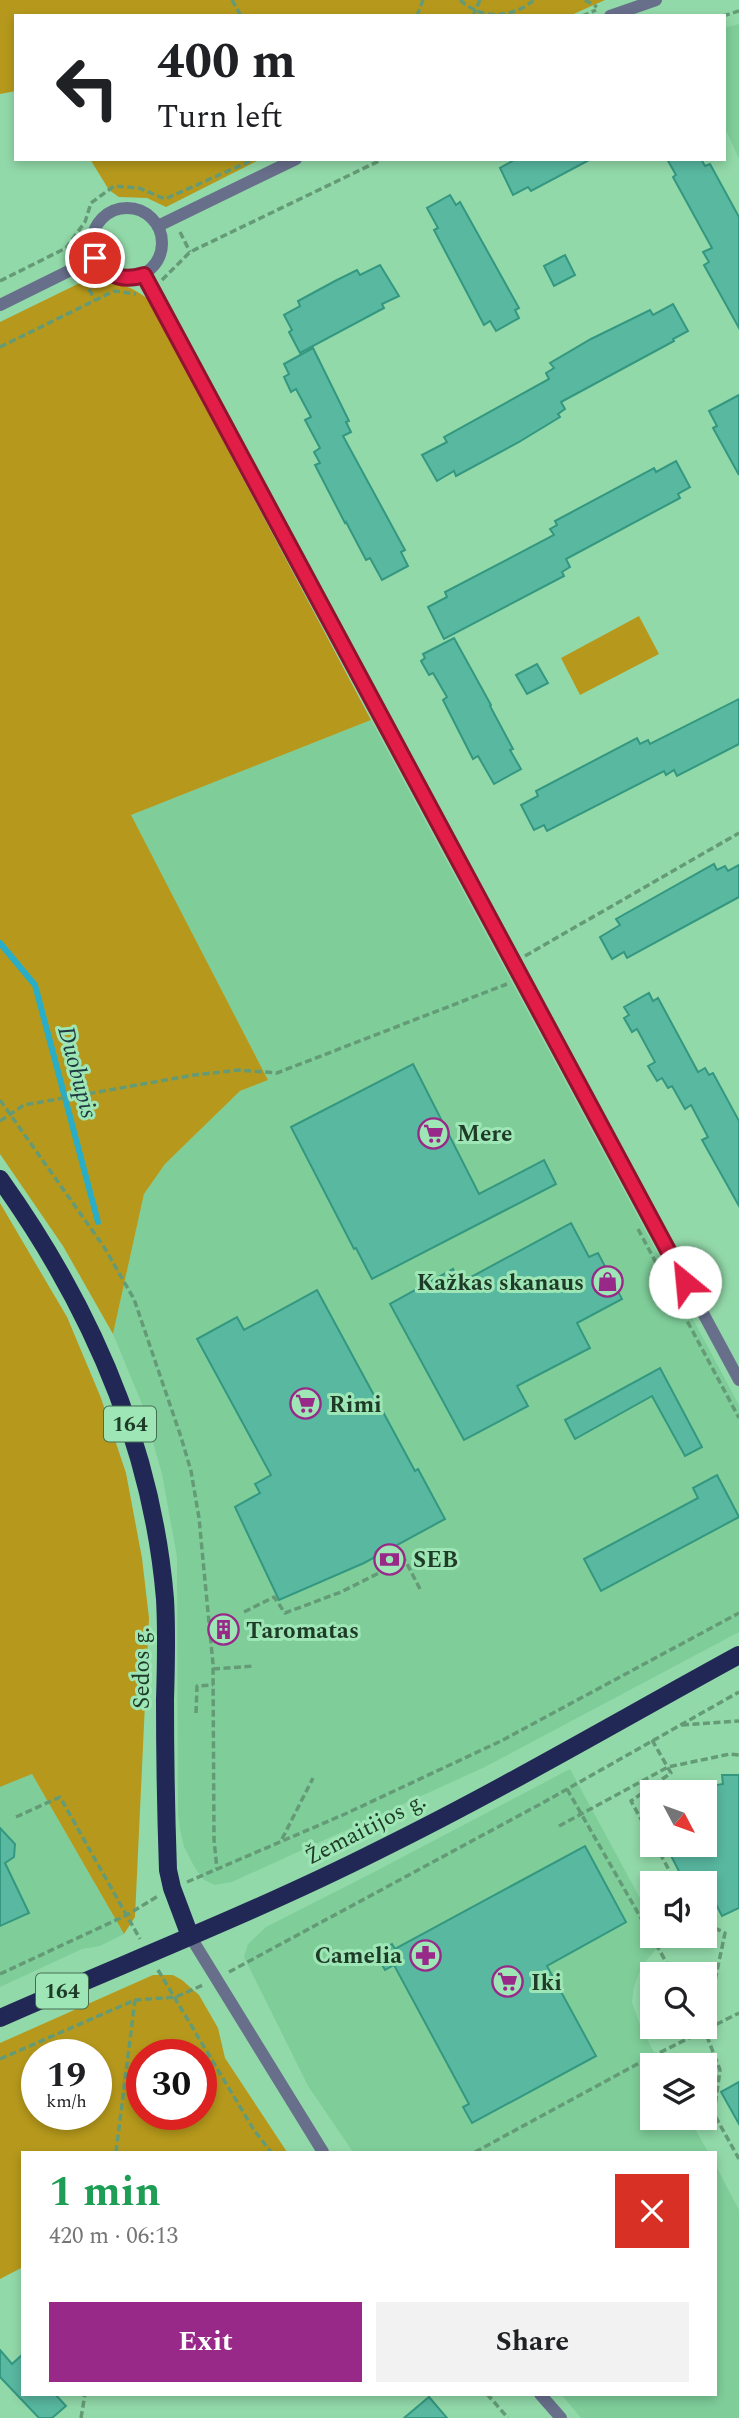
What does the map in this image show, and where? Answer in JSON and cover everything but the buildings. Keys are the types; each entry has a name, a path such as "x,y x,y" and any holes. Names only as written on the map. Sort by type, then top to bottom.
{"main road":[{"name":"Sedos g.","path":"0,1179 80,1309 112,1377 132,1430 147,1484 156,1525 165,1602 168,1870 190,1936"},
{"name":"Žemaitijos g.","path":"0,2018 255,1910 381,1850 739,1655"}],"street":[{"path":"605,12 656,0"},
{"path":"158,226 292,161"},
{"path":"147,281 159,259 162,237 158,226 142,211 131,208 109,213 101,219 92,237 95,258 110,274 147,281 739,1380"},
{"path":"0,305 95,258"},
{"name":"Sedos g.","path":"190,1936 322,2151"},
{"path":"542,2396 561,2418"}],"path":[{"path":"460,0 474,13 480,0"},
{"path":"508,14 534,0"},
{"path":"585,0 605,12"},
{"path":"0,281 66,248 85,222 91,203 114,186 139,188 164,199 250,161"},
{"path":"0,346 114,291 137,296 147,281 166,277 190,252 379,161"},
{"path":"514,962 739,834"},
{"path":"501,974 511,992"},
{"path":"0,1121 24,1105 194,1074 239,1070 277,1073 507,984"},
{"path":"633,1219 739,1418"},
{"path":"244,1612 274,1597 285,1613 341,1592 405,1560 420,1589"},
{"path":"0,1974 127,1915 172,1888 500,1741 739,1613"},
{"path":"213,1669 253,1666"},
{"path":"196,1713 197,1686 213,1685"},
{"path":"0,2059 135,2000 176,1997 216,1979 567,1789 739,1692"},
{"path":"679,1726 739,1721"},
{"path":"652,1741 671,1773 661,1780"},
{"path":"559,1826 668,1767 730,1754 739,1755"},
{"path":"281,1841 313,1779"},
{"path":"567,1789 666,1962"},
{"path":"640,1795 631,1801 640,1817"},
{"path":"16,1817 60,1797 147,1954 176,1997 254,2130 270,2151"},
{"path":"717,1929 725,1933 717,1969"},
{"path":"116,2151 135,2000"},
{"path":"717,2022 739,2013"},
{"path":"477,2151 684,2039"},
{"path":"708,2039 720,2070 714,2114 739,2160"},
{"path":"81,2418 85,2396"},
{"path":"488,2396 508,2418"}],"shaded area":[{"path":"0,0 605,0 574,14 14,14 14,91 0,94"},
{"path":"739,24 739,159 726,130 726,27"},
{"path":"91,161 257,161 166,207 147,198 119,197 109,190"},
{"path":"88,279 120,284 148,299 371,720 131,815 268,1080 240,1091 165,1164 144,1194 113,1334 63,1246 0,1154 0,322"},
{"path":"639,616 659,654 580,695 561,658"},
{"path":"371,720 739,1405 739,1632 485,1767 232,1882 215,1885 204,1880 195,1868 184,1847 180,1830 177,1557 162,1474 142,1404 113,1334 144,1194 165,1164 240,1091 268,1080 130,815"},
{"path":"0,1203 67,1317 101,1398 126,1473 142,1558 149,1618 135,1917 124,1934 32,1774 0,1787"},
{"path":"570,1769 640,1898 640,1948 657,1948 645,1962 640,1962 632,2002 640,2025 640,2039 647,2039 655,2053 640,2053 640,2130 696,2130 707,2151 352,2151 308,2086 244,1957 248,1944 266,1927"},
{"path":"32,1774 124,1934 100,1946 82,1949 0,1987 0,1787"},
{"path":"153,1975 173,1975 199,1995 218,2028 225,2058 286,2151 21,2151 21,2268 0,2279 0,2043"},
{"path":"717,2168 739,2210 739,2418 581,2418 563,2396 717,2396"}],"waterway":[{"name":"Duobupis","path":"0,943 35,985 98,1222"}],"place":[{"name":"Mere","path":"434,1133"},
{"name":"Kažkas skanaus","path":"607,1282"},
{"name":"Rimi","path":"306,1404"},
{"name":"SEB","path":"390,1559"},
{"name":"Taromatas","path":"223,1630"},
{"name":"Camelia","path":"425,1955"},
{"name":"Iki","path":"508,1982"}],"route":[{"path":"95,258 110,274 121,278 144,275 685,1282"}]}
